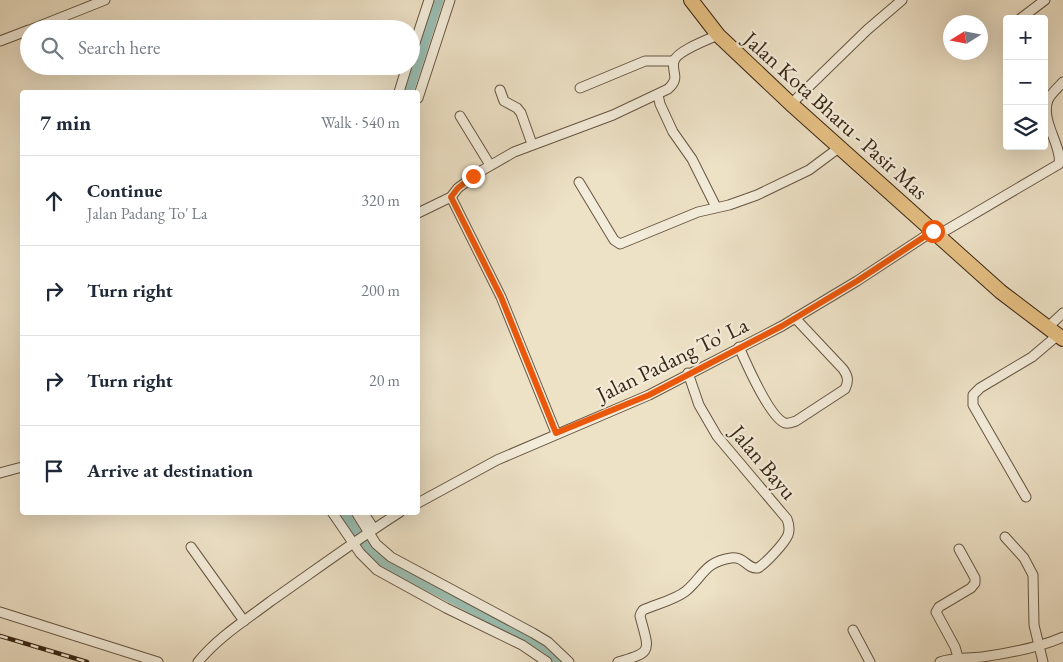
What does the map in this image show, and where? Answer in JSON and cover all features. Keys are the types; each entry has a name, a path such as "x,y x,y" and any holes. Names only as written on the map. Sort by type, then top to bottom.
{"highway":[{"name":"Jalan Kota Bharu - Pasir Mas","path":"691,0 718,35 791,104 1001,292 1056,334"}],"street":[{"path":"55,20 105,0"},
{"path":"420,29 430,0"},
{"path":"420,92 450,0"},
{"path":"791,104 854,42 902,0"},
{"path":"1025,15 1045,0"},
{"path":"0,42 20,34"},
{"path":"580,88 645,61 674,61 684,52 718,35"},
{"path":"420,212 451,197 465,182 490,165 532,144 614,115 658,95 673,85 675,79 674,61"},
{"path":"400,90 405,75"},
{"name":"Jalan Padang To' La","path":"420,501 473,471 556,433 649,395 795,318 935,233 1059,164 1062,158 1049,121 1047,107 1051,96 1063,82"},
{"path":"500,90 504,101 517,108 521,113 532,144"},
{"path":"658,95 660,104 673,132 692,159 716,207"},
{"path":"460,116 490,165"},
{"path":"579,182 614,240 620,244 698,212 742,201 783,183 809,170 840,147"},
{"path":"451,197 501,297 556,433"},
{"path":"1026,497 973,405 973,395 980,388 1032,357 1056,334 1063,313"},
{"path":"739,347 763,395 779,418 784,423 796,421 845,389 848,382 847,375 843,369 795,318"},
{"name":"Jalan Bayu","path":"618,662 639,656 644,652 646,640 640,616 643,610 680,595 686,591 705,568 723,559 738,557 751,567 758,568 785,540 788,533 789,525 787,519 738,462 708,422 688,373"},
{"path":"0,473 20,468"},
{"path":"334,515 368,563 377,570 446,608 522,646 547,662"},
{"path":"358,515 384,552 390,557 533,633 548,642 569,662"},
{"path":"365,515 369,532"},
{"path":"198,662 207,651 244,621 395,515"},
{"path":"1005,537 1024,558 1033,576 1032,611 1038,647 1043,662"},
{"path":"191,546 244,621"},
{"path":"958,658 955,647 936,612 939,607 971,588 975,583 975,578 959,550"},
{"path":"0,612 158,662"},
{"path":"853,630 870,662"},
{"path":"940,662 958,658 983,657 1038,647 1063,637"}],"waterway":[{"path":"420,58 439,0"},
{"path":"410,90 415,75"},
{"path":"346,515 368,548 386,565 477,612 549,653 560,662"}],"railway":[{"path":"0,636 87,662"}],"route":[{"path":"473,176 458,188 451,197 501,297 556,433 649,395 688,373 782,326 857,281 933,231"}]}
